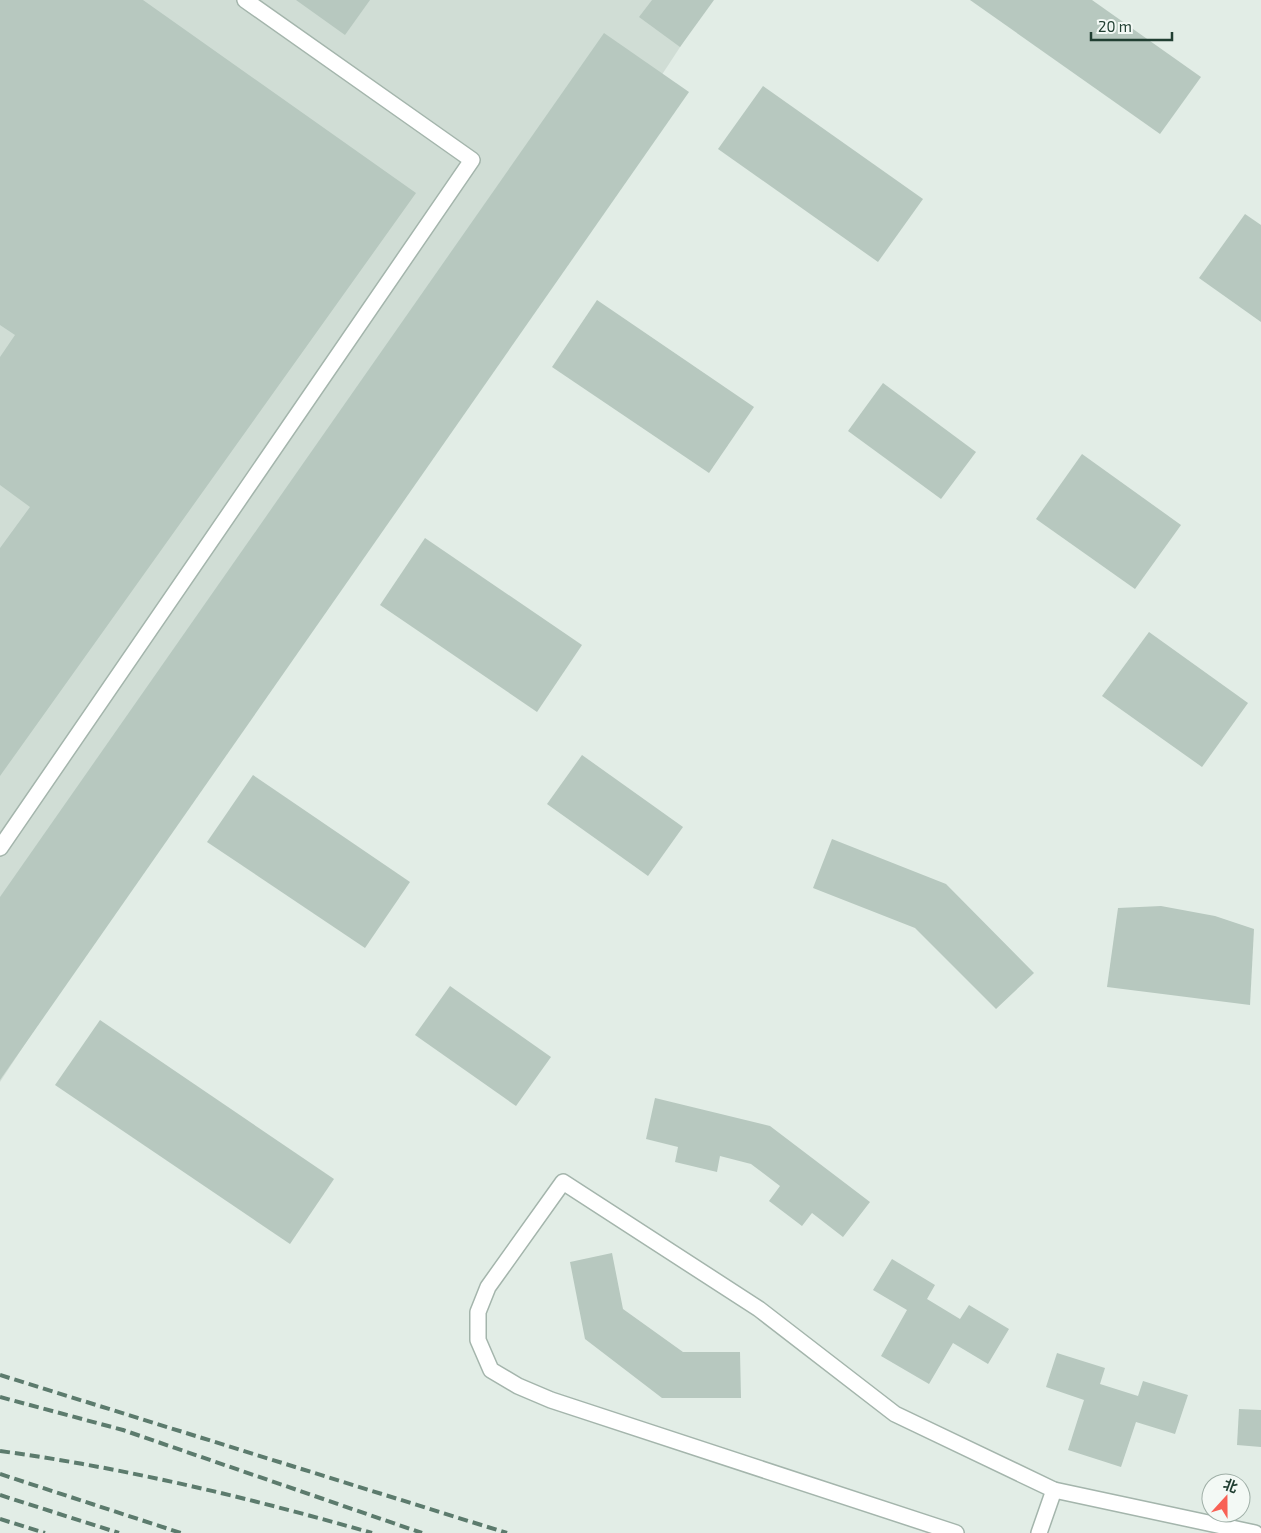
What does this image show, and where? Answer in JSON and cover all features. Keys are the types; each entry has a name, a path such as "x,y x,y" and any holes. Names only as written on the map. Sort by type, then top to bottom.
{"street":[{"path":"0,848 472,160 244,0"},
{"path":"956,1533 551,1400 518,1386 491,1370 478,1340 478,1312 488,1287 563,1182 759,1309 896,1414 1054,1490 1255,1533"},
{"path":"1039,1533 1054,1490"}],"shaded area":[{"path":"0,0 711,0 0,1082"}],"building":[{"path":"0,0 143,0 416,193 0,776 0,548 30,507 0,485 0,357 15,335 0,325"},
{"path":"296,0 370,0 345,35"},
{"path":"652,0 714,0 680,47 639,17"},
{"path":"970,0 1092,0 1201,77 1160,134"},
{"path":"604,33 689,92 0,1080 0,897"},
{"path":"763,86 923,199 878,262 718,149"},
{"path":"1245,214 1261,225 1261,322 1199,278"},
{"path":"597,300 754,407 709,473 552,367"},
{"path":"883,383 976,452 941,499 848,431"},
{"path":"1082,454 1181,525 1135,589 1036,519"},
{"path":"425,538 582,645 537,712 380,605"},
{"path":"1149,632 1248,703 1202,767 1102,696"},
{"path":"582,755 683,827 648,876 547,804"},
{"path":"253,775 410,882 365,948 207,842"},
{"path":"832,839 946,884 1034,973 996,1009 915,928 813,888"},
{"path":"1161,906 1215,916 1254,929 1250,1005 1107,987 1118,908"},
{"path":"450,986 551,1057 516,1106 415,1035"},
{"path":"100,1020 334,1179 290,1244 55,1085"},
{"path":"655,1098 770,1126 870,1202 843,1237 812,1213 802,1226 769,1201 780,1186 751,1164 720,1156 717,1172 675,1162 678,1147 646,1139"},
{"path":"612,1253 623,1309 683,1352 740,1352 741,1398 662,1398 585,1339 570,1262"},
{"path":"892,1259 935,1285 927,1299 960,1319 969,1305 1009,1329 988,1364 953,1343 929,1384 881,1356 907,1310 873,1290"},
{"path":"1057,1353 1105,1368 1100,1384 1138,1396 1143,1381 1188,1395 1175,1434 1136,1422 1121,1467 1068,1450 1084,1400 1046,1387"},
{"path":"1239,1409 1261,1410 1261,1447 1237,1445"}],"railway":[{"path":"0,1375 507,1533"},
{"path":"0,1397 123,1430 422,1533"},
{"path":"0,1451 94,1466 188,1485 372,1533"},
{"path":"0,1474 181,1533"},
{"path":"0,1495 119,1533"},
{"path":"0,1519 45,1533"}]}
